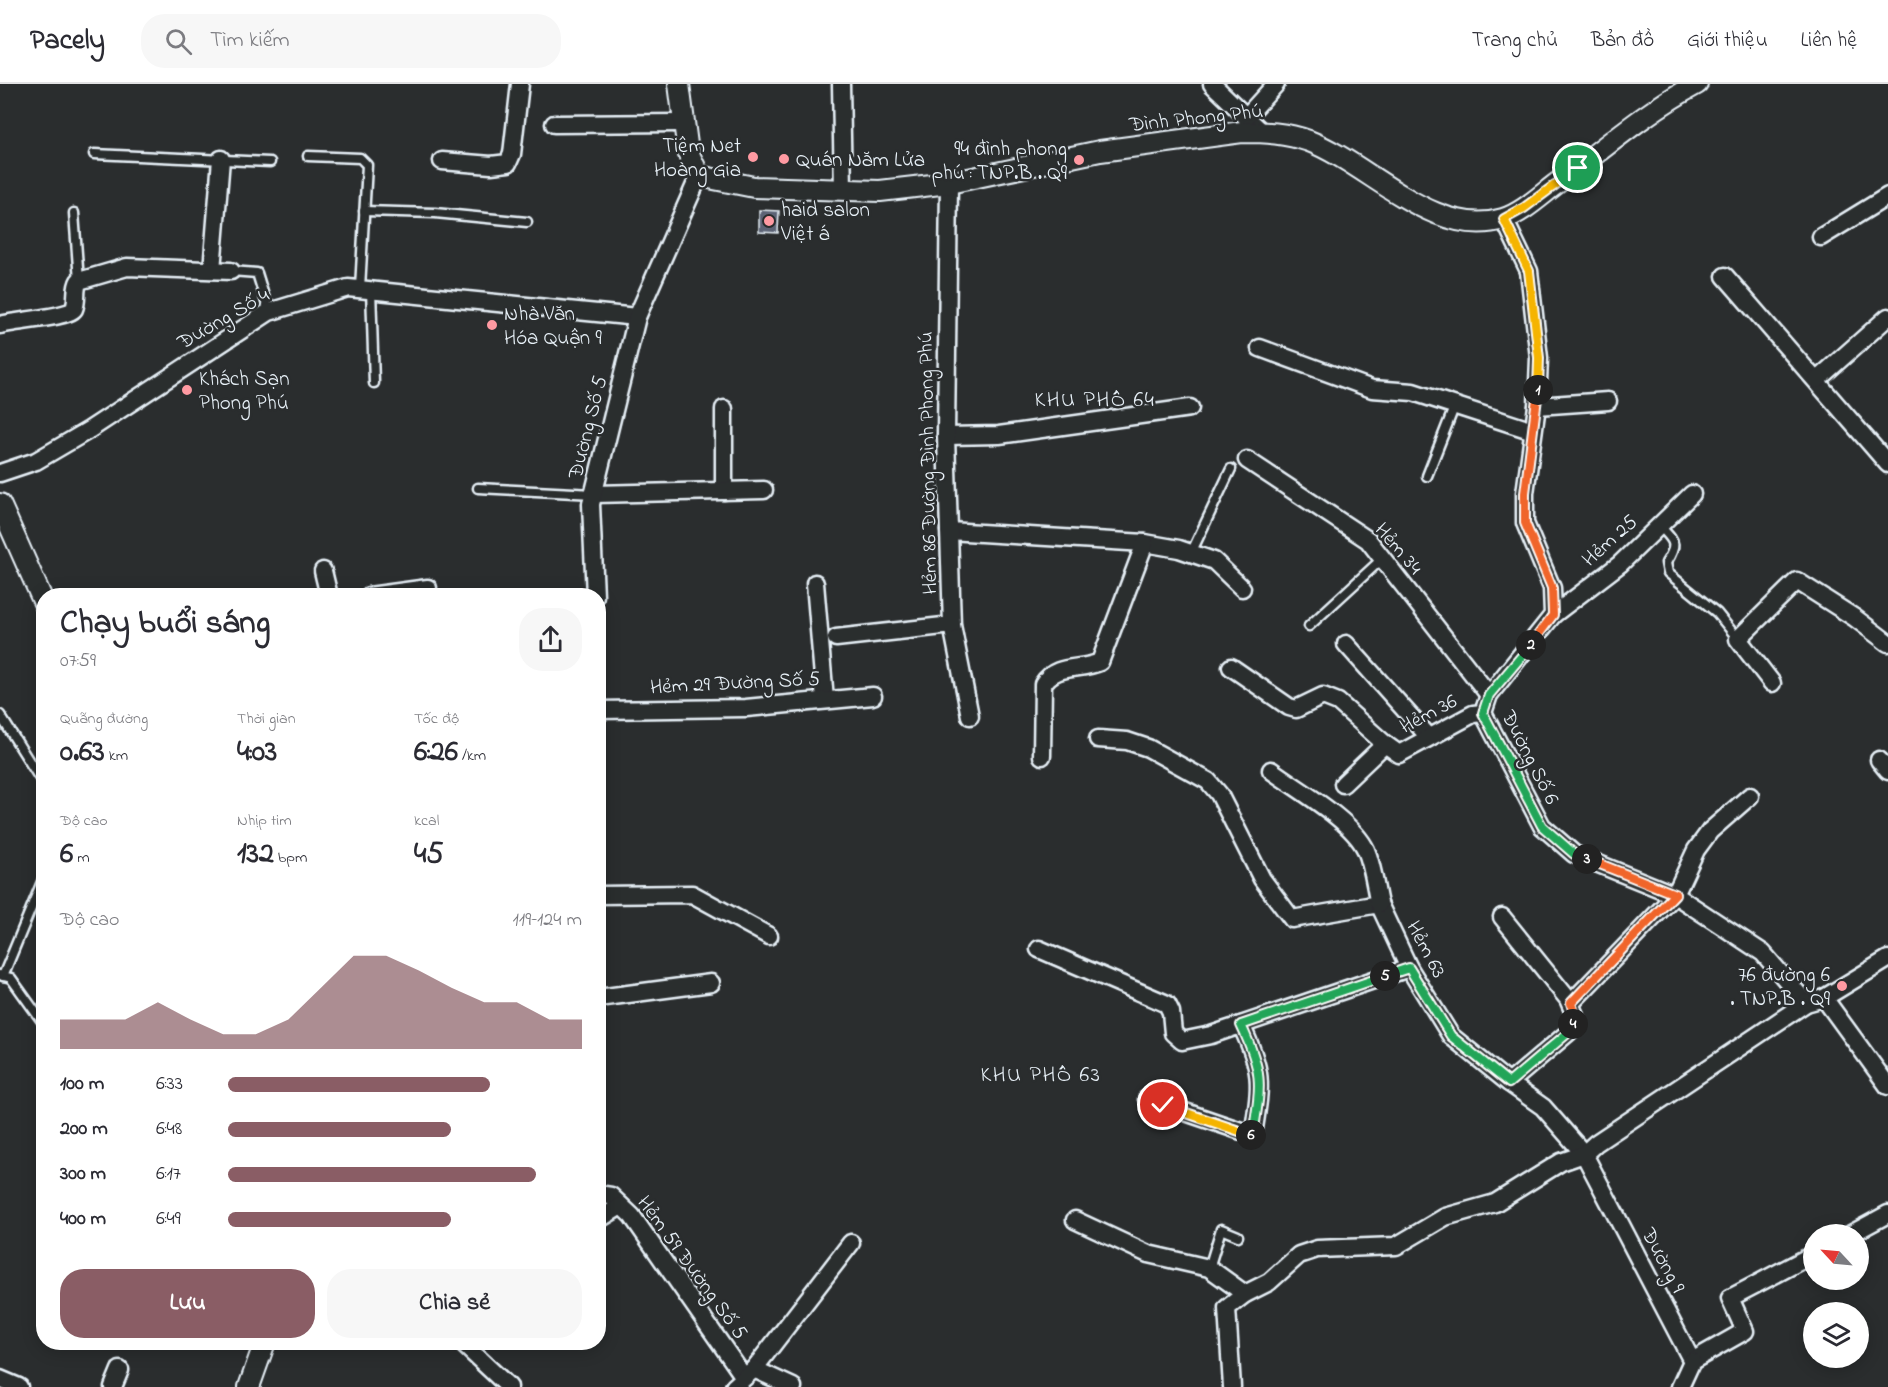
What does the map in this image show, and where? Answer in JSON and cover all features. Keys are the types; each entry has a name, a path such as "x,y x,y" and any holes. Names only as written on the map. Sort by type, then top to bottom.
{"street":[{"path":"442,161 491,165 508,163 512,154 520,84"},
{"path":"679,84 688,152 699,176"},
{"path":"841,84 843,190"},
{"path":"1212,84 1262,132"},
{"path":"1246,117 1276,84"},
{"name":"Đình Phong Phú","path":"699,176 754,186 880,191 949,183 1100,151 1262,132 1286,134 1311,142 1427,209 1452,219 1475,224 1504,219 1524,208 1632,128 1697,84"},
{"path":"554,124 683,123"},
{"path":"212,270 221,159"},
{"name":"Đường Số 5","path":"595,588 591,504 637,317 699,176"},
{"name":"Hẻm 86 Đường Đình Phong Phú","path":"836,638 952,625 946,436 949,183"},
{"path":"1821,237 1888,196"},
{"path":"1504,219 1529,271 1539,358 1537,406 1525,493 1525,523 1552,588 1553,615"},
{"path":"0,325 18,320 70,313 75,307 79,281 127,267 231,271"},
{"path":"1725,276 1888,464"},
{"name":"Đường Số 4","path":"0,473 36,461 80,435 269,312 348,288 637,317"},
{"path":"1817,380 1888,317"},
{"path":"1260,348 1372,389 1413,392 1533,431"},
{"path":"1537,406 1608,401"},
{"path":"946,436 999,435 1190,408"},
{"path":"724,410 724,491"},
{"name":"Hẻm 34","path":"1247,460 1368,540 1489,695"},
{"path":"594,494 764,490"},
{"name":"Hẻm 25","path":"1553,615 1620,564 1692,494"},
{"path":"0,504 37,588"},
{"path":"949,531 1145,543 1192,551 1214,561 1242,588"},
{"path":"1042,756 1043,684 1049,674 1058,670 1092,666 1100,662 1145,543"},
{"path":"323,572 327,588"},
{"path":"1772,683 1738,639 1797,581 1855,618 1888,643"},
{"path":"814,583 825,700"},
{"name":"Đường Số 6","path":"1553,615 1489,695 1483,713 1542,826 1574,854 1675,894 1763,953 1806,1003"},
{"path":"952,625 970,716"},
{"path":"1347,644 1429,737"},
{"path":"1231,667 1289,707 1296,709 1316,698 1329,698 1338,702 1385,744"},
{"name":"Hẻm 29 Đường Số 5","path":"606,710 746,708 873,696"},
{"name":"Hẻm 36","path":"1343,784 1385,744 1399,754 1473,714 1483,713"},
{"path":"1098,739 1127,741 1148,748 1180,763 1208,781 1219,794 1262,879 1292,919 1379,904"},
{"name":"Hẻm 63","path":"1271,770 1335,817 1361,842 1370,861 1379,904 1409,968 1451,1036 1543,1107 1584,1154"},
{"path":"1571,1003 1675,894 1696,850 1710,831 1750,796"},
{"path":"606,895 692,894 769,936"},
{"path":"1502,917 1571,1003 1575,1015 1569,1032 1509,1083"},
{"path":"1039,949 1164,1002 1171,1012 1173,1033 1179,1040 1211,1035 1409,968"},
{"path":"1232,1387 1227,1308 1245,1294 1269,1282 1299,1255 1317,1249 1396,1246 1445,1217 1495,1203 1561,1162 1584,1154 1806,1003 1824,998 1888,959"},
{"path":"606,997 711,983"},
{"path":"1824,998 1888,1086"},
{"path":"1147,1099 1253,1135 1261,1089 1257,1059 1241,1025"},
{"name":"Đường 9","path":"1584,1154 1692,1361"},
{"name":"Hẻm 59 Đường Số 5","path":"606,1195 611,1196 632,1216 744,1378"},
{"path":"606,1215 621,1206"},
{"path":"1869,1224 1888,1214"},
{"path":"1075,1220 1148,1254 1209,1268 1245,1294"},
{"path":"793,1387 744,1378 851,1243"},
{"path":"1680,1387 1692,1361 1745,1331 1730,1298 1803,1260"},
{"path":"249,1387 262,1350"},
{"path":"469,1350 509,1387"},
{"path":"113,1387 120,1370"},
{"path":"0,1379 20,1387"}],"lane":[{"path":"94,154 270,162"},
{"path":"308,156 353,157 365,161 365,288 374,382"},
{"path":"364,211 435,213 527,222"},
{"path":"74,213 79,281"},
{"path":"231,271 257,273 269,312"},
{"path":"1427,476 1455,405"},
{"path":"1192,551 1232,469"},
{"path":"478,488 594,494"},
{"path":"1659,525 1674,542 1675,548 1666,563 1668,573 1717,613 1738,639"},
{"path":"1309,626 1383,558"},
{"path":"0,715 36,772"},
{"path":"36,896 2,976 11,978 36,1013"},
{"path":"1209,1268 1221,1229 1238,1236"}],"building":[{"name":"haid salon Việt á","path":"759,210 779,211 778,233 759,232"}],"place":[{"name":"Tiệm Net Hoàng Gia","path":"753,157"},
{"name":"Quán Năm Lửa","path":"784,159"},
{"name":"94 đình phong phú : TNP.B . Q9","path":"1079,160"},
{"name":"haid salon Việt á","path":"769,221"},
{"name":"Nhà Văn Hóa Quận 9","path":"492,325"},
{"name":"Khách Sạn Phong Phú","path":"187,390"},
{"name":"76 đường 6 . TNP.B . Q9","path":"1842,986"}],"district":[{"name":"KHU PHỐ 64","path":"1095,398"},
{"name":"KHU PHỐ 63","path":"1041,1073"}],"route":[{"path":"1163,1105 1236,1132 1253,1135 1261,1089 1257,1059 1241,1025 1409,968 1451,1036 1509,1083 1569,1032 1575,1015 1571,1003 1675,894 1574,854 1542,826 1483,713 1489,695 1541,633 1553,615 1552,588 1525,523 1525,493 1537,406 1539,358 1529,271 1504,219 1524,208 1578,168"}]}
